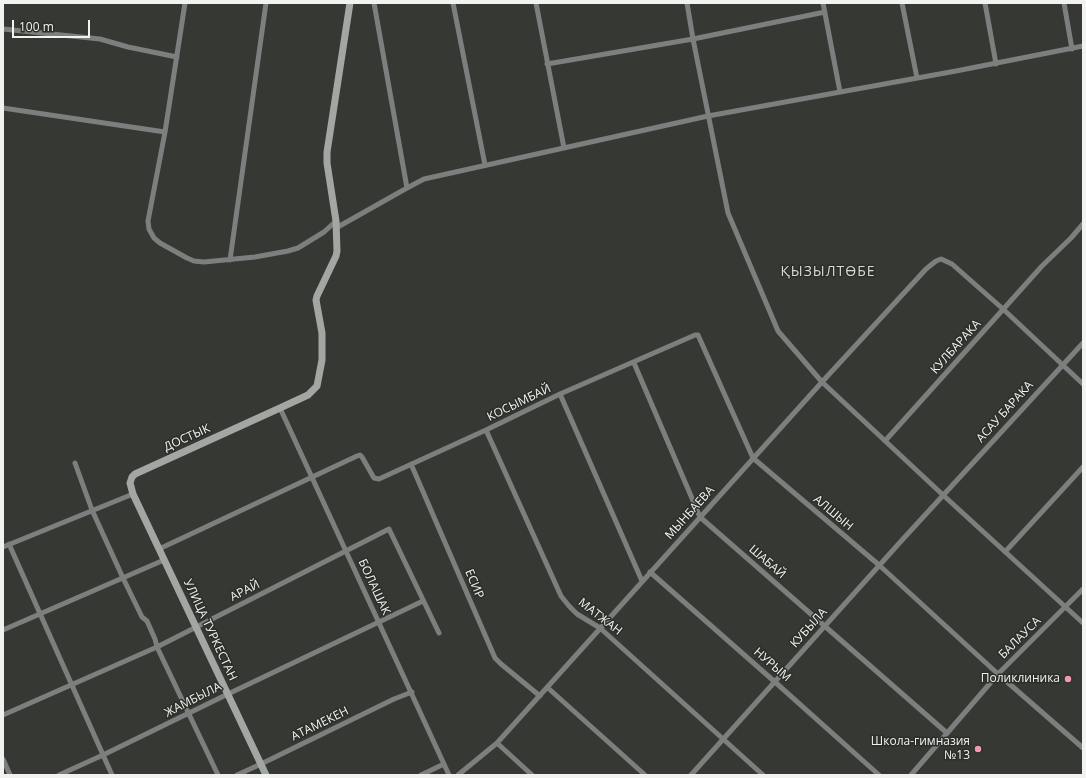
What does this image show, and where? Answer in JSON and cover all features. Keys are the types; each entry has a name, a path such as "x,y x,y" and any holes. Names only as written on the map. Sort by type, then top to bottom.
{"street":[{"path":"185,3 165,132 148,221 149,229 154,238 160,244 194,261 204,262 255,258 288,252 298,248 336,225 424,179 708,116 996,64 1083,46"},
{"path":"230,260 266,3"},
{"name":"ДОСТЫК","path":"133,494 130,483 135,474 280,408 308,394 317,386 322,360 322,339 316,300 338,251 336,225 327,163 327,152 350,3"},
{"path":"374,3 407,188"},
{"path":"453,3 485,165"},
{"path":"536,3 564,148"},
{"path":"687,3 728,213 778,331 822,382 1083,623"},
{"path":"823,3 840,92"},
{"path":"902,3 917,78"},
{"path":"984,3 996,64"},
{"path":"1064,3 1072,49"},
{"path":"547,64 693,39 825,12"},
{"path":"3,29 100,38 128,47 177,57"},
{"path":"3,108 165,132"},
{"name":"КУЛБАРАКА","path":"885,441 1042,266 1083,224"},
{"name":"МЫНБАЕВА","path":"458,775 497,743 548,688 700,516 926,269 941,259 952,264 1003,309"},
{"path":"1003,309 1083,384"},
{"name":"КОСЫМБАЙ","path":"312,477 360,455 376,480 486,430 560,394 698,335"},
{"name":"АЛШЫН","path":"698,335 753,458 879,565 998,674 1083,748"},
{"name":"АСАУ БАРАКА","path":"943,495 1083,342"},
{"name":"ШАБАЙ","path":"634,363 700,516 947,733"},
{"path":"560,394 642,581"},
{"name":"БОЛАШАК","path":"280,408 380,622 449,775"},
{"name":"МАТЖАН","path":"486,430 561,596 569,606 577,614 600,628 763,775"},
{"path":"75,463 92,510 123,578 142,616 148,621 155,639 156,647 218,775"},
{"name":"ЕСИР","path":"411,464 495,658 540,696"},
{"path":"1005,552 1083,467"},
{"path":"159,549 312,477"},
{"path":"3,547 133,494"},
{"name":"УЛИЦА ТУРКЕСТАН","path":"133,494 266,775"},
{"name":"КУБЫЛА","path":"691,775 943,495"},
{"name":"АРАЙ","path":"3,715 156,647 389,529 439,633"},
{"path":"9,544 112,775"},
{"path":"3,630 164,560"},
{"name":"НУРЫМ","path":"650,572 879,775"},
{"name":"БАЛАУСА","path":"911,775 998,674 1083,589"},
{"name":"ЖАМБЫЛА","path":"59,775 423,601"},
{"path":"548,688 645,775"},
{"name":"АТАМЕКЕН","path":"237,775 394,699 412,692"},
{"path":"497,743 532,775"},
{"path":"3,759 10,775"},
{"path":"421,775 444,764"}],"place":[{"name":"Поликлиника","path":"1068,679"},
{"name":"Школа-гимназия №13","path":"978,749"}],"district":[{"name":"ҚЫЗЫЛТӨБЕ","path":"828,272"}]}
